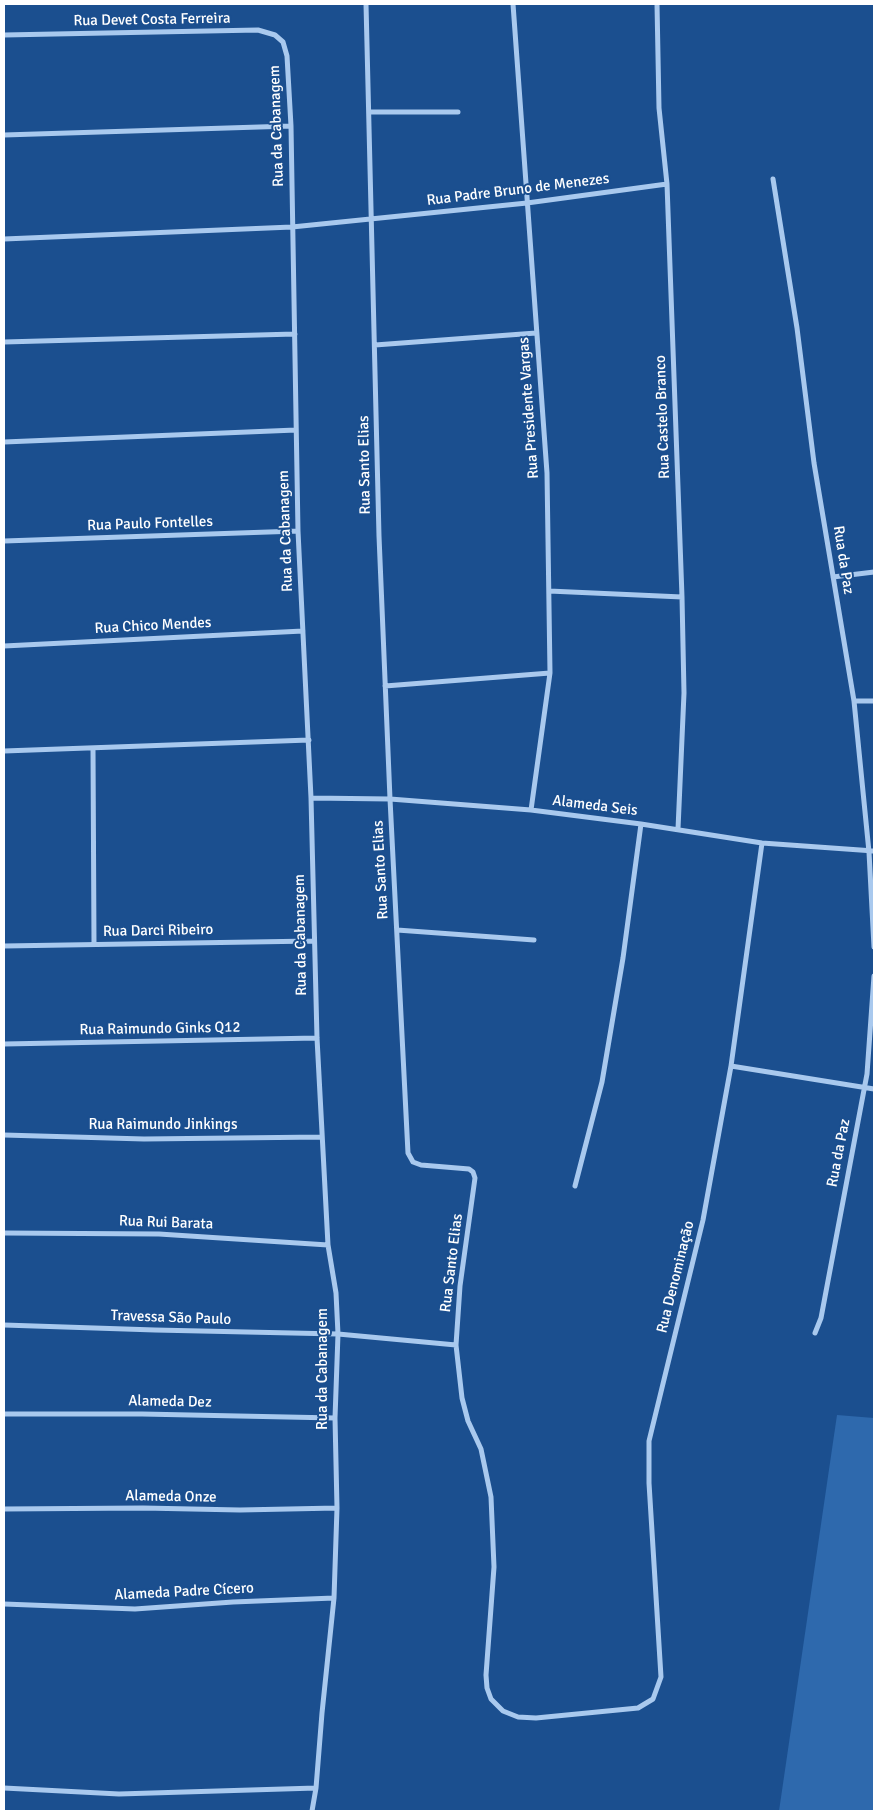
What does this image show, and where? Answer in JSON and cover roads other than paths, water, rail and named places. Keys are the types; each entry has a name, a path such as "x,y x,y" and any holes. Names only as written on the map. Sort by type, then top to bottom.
{"street":[{"name":"Rua Santo Elias","path":"366,4 379,536 408,1153 413,1162 421,1165 469,1168 475,1178 460,1286 456,1345 462,1398 468,1421 481,1449 492,1497 494,1566 486,1675 487,1688 491,1699 503,1711 518,1716 536,1718 638,1708"},
{"name":"Rua Presidente Vargas","path":"513,4 547,473 550,673 531,810"},
{"name":"Rua Castelo Branco","path":"657,4 659,108 667,184 682,596 684,693 678,829"},
{"name":"Rua Devet Costa Ferreira","path":"4,35 258,30 275,35 283,42 287,56"},
{"name":"Rua da Cabanagem","path":"287,56 291,126 298,531 309,740 316,1038 328,1246 336,1293 338,1334 335,1418 337,1508 334,1598 316,1788 312,1811"},
{"path":"369,112 458,112"},
{"path":"4,135 291,126"},
{"name":"Rua da Paz","path":"773,179 798,328 814,463 854,701 872,851 874,947"},
{"name":"Rua Padre Bruno de Menezes","path":"4,239 292,227 527,203 667,184"},
{"path":"375,344 536,333"},
{"path":"4,342 294,334"},
{"path":"4,442 296,430"},
{"name":"Rua Paulo Fontelles","path":"4,541 298,531"},
{"path":"833,577 874,572"},
{"path":"549,591 682,596"},
{"name":"Rua Chico Mendes","path":"4,646 302,631"},
{"path":"385,686 550,673"},
{"path":"854,701 874,701"},
{"path":"4,751 309,740"},
{"path":"92,748 94,944"},
{"name":"Alameda Seis","path":"311,798 390,799 531,810 762,842 872,851"},
{"path":"575,1186 602,1082 623,958 641,824"},
{"name":"Rua Denominação","path":"638,1708 653,1699 661,1677 649,1483 649,1441 704,1220 732,1066 762,842"},
{"path":"397,930 534,940"},
{"name":"Rua Darci Ribeiro","path":"4,946 313,941"},
{"name":"Rua da Paz","path":"816,1334 821,1318 865,1087 874,976"},
{"name":"Rua Raimundo Ginks Q12","path":"4,1044 316,1038"},
{"path":"732,1066 874,1089"},
{"name":"Rua Raimundo Jinkings","path":"4,1135 144,1139 322,1137"},
{"name":"Rua Rui Barata","path":"4,1233 160,1234 328,1246"},
{"name":"Travessa São Paulo","path":"4,1325 338,1334 456,1345"},
{"name":"Alameda Dez","path":"4,1414 142,1414 335,1418"},
{"name":"Alameda Onze","path":"4,1510 337,1508"},
{"name":"Alameda Padre Cícero","path":"4,1604 135,1609 334,1598"},
{"path":"4,1788 119,1794 316,1788"}]}
